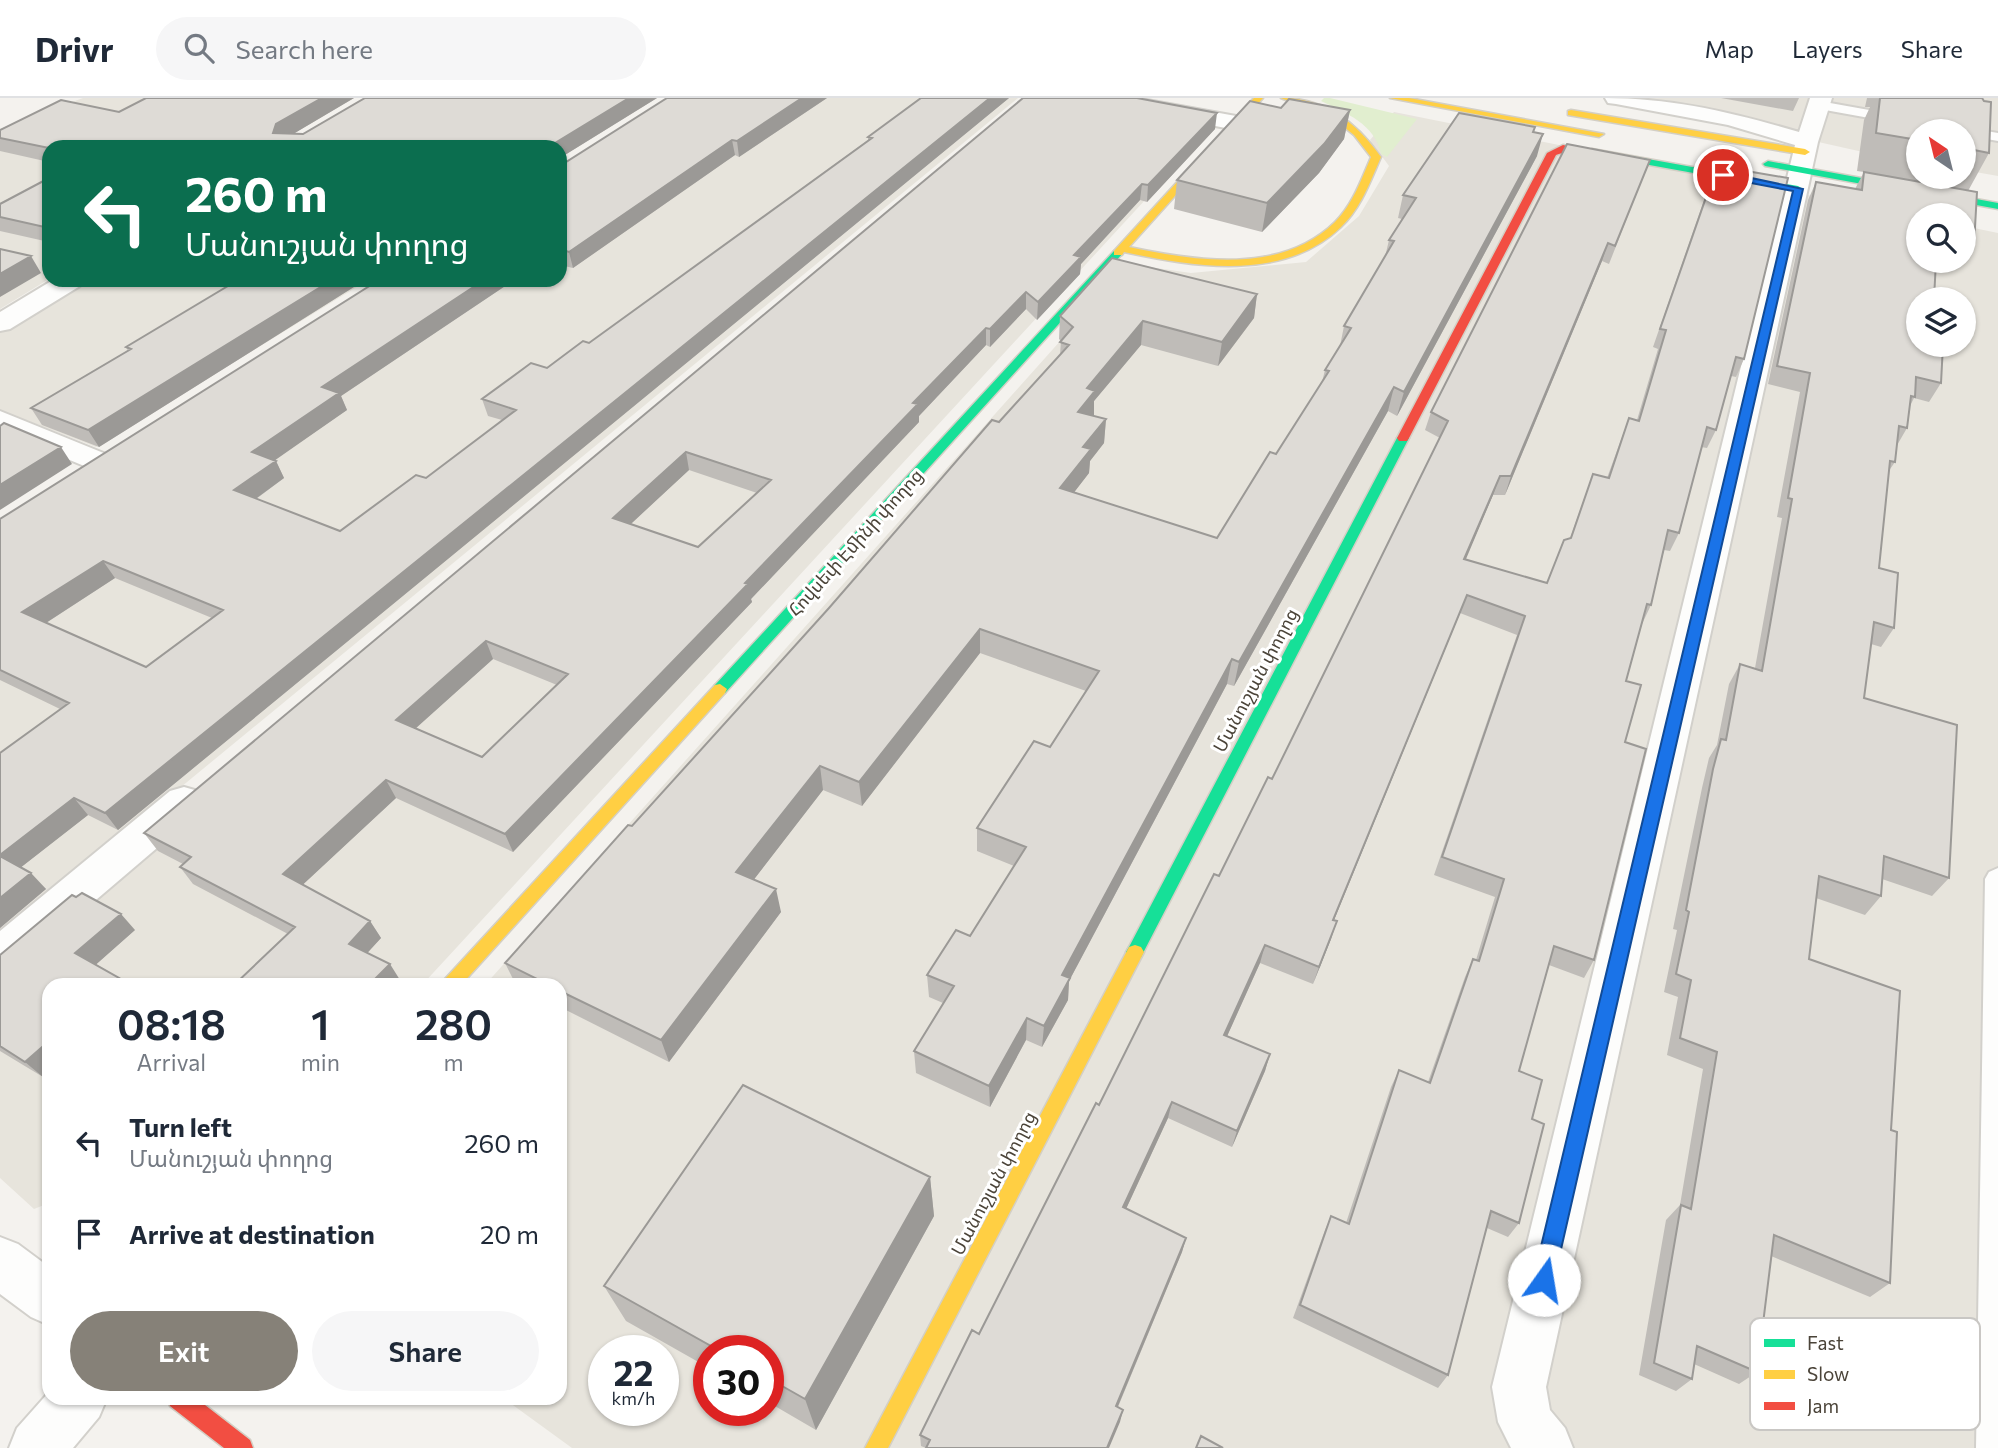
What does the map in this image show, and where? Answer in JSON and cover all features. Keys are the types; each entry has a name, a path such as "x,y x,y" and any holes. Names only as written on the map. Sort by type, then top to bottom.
{"street":[{"path":"1101,98 1239,120"},
{"name":"Հովսեփ Էմինի փողոց","path":"456,978 1259,98"},
{"path":"1123,249 1157,258 1218,266 1286,258 1310,248 1347,217 1370,177 1376,157 1349,121 1311,104 1285,98"},
{"path":"1394,98 1639,141"},
{"path":"1482,98 1807,162 1998,206"},
{"path":"1616,98 1732,120 1807,162"},
{"path":"1545,1448 1525,1422 1519,1387 1820,102"},
{"name":"Մանուշյան փողոց","path":"876,1448 1552,153 1571,148 1807,162"},
{"path":"1748,160 1807,162"},
{"path":"0,323 59,287"},
{"path":"0,421 100,462"},
{"path":"0,956 203,786"},
{"path":"0,1262 42,1294"},
{"path":"37,1448 74,1405"},
{"path":"187,1405 242,1448"}],"lane":[{"path":"1820,102 1906,120"},
{"path":"1976,133 1998,137"},
{"path":"1994,1448 1998,879"}],"shaded area":[{"path":"83,98 350,98 92,140 42,140 42,283 0,309 0,129"},
{"path":"688,98 1018,98 0,936 0,543 396,287 567,287 567,176"},
{"path":"1033,98 1216,123 428,978 42,978 42,1206 34,1209 0,1178 0,966"},
{"path":"1623,98 1998,98 1998,176 1976,172 1976,119 1906,119 1906,136 1863,152"},
{"path":"1394,112 1906,215 1906,273 1976,273 1976,228 1998,233 1998,1448 572,1448 513,1405 567,1405 567,978 491,978 1129,264 1191,273 1306,262 1359,216 1389,166 1370,140"},
{"path":"69,287 357,287 96,447 0,410 0,329"}],"green space":[{"path":"1324,98 1417,119 1387,157 1381,154 1373,135 1366,127 1321,101"}],"building":[{"path":"146,98 322,98 276,124 273,133 303,134 365,98 629,98 560,140 42,140 42,147 0,138 0,130 61,100 119,112"},
{"path":"667,98 802,98 737,141 732,140 569,252 567,161"},
{"path":"921,98 990,98 105,813 74,798 0,855 0,753 69,703 0,670 0,519 368,287 473,287 322,387 339,393 252,452 276,461 234,490 340,531 416,475 426,478 516,410 482,399 531,363 547,368 583,341 589,343 872,138 868,137","holes":["103,561 223,610 146,667 22,612"]},
{"path":"1023,98 1137,98 1217,113 1148,185 1142,184 1074,255 1081,257 1038,302 1026,292 990,329 986,328 913,403 918,404 745,583 748,584 505,834 386,780 283,874 370,921 349,944 390,964 376,978 241,978 295,927 180,867 191,857 144,833","holes":["686,452 771,480 698,547 613,518","486,641 568,674 482,757 396,720"]},
{"path":"1880,98 1982,98 1991,102 1989,153 1976,150 1976,119 1906,119 1906,138 1876,133"},
{"path":"1289,99 1350,110 1324,144 1267,203 1177,180 1250,101 1281,108"},
{"path":"1459,113 1535,127 1533,132 1543,134 1404,392 1394,387 1239,662 1232,659 1062,975 1070,978 1044,1026 1027,1018 989,1086 914,1051 954,986 927,975 956,930 970,936 1026,847 977,828 1034,741 1050,747 1099,671 980,629 859,782 820,766 736,872 776,889 661,1040 567,994 567,978 535,978 505,963 628,825 632,826 829,608 992,420 999,422 1069,345 1060,342 1073,327 1060,316 1112,258 1257,294 1222,342 1143,321 1087,388 1095,391 1078,412 1106,419 1083,447 1091,449 1060,488 1217,538 1270,452 1276,454 1329,371 1325,370 1351,328 1344,326 1394,241 1389,240 1416,198 1403,195"},
{"path":"1567,144 1650,160 1615,246 1608,243 1511,476 1500,476 1464,559 1547,583 1564,540 1571,538 1593,474 1609,478 1629,418 1639,421 1666,330 1660,329 1717,166 1788,178 1744,359 1736,357 1716,430 1707,427 1679,533 1668,530 1651,605 1647,604 1626,681 1641,685 1625,742 1646,749 1594,960 1554,946 1519,1071 1542,1080 1532,1119 1544,1124 1519,1223 1491,1211 1448,1375 1300,1305 1331,1216 1349,1224 1399,1070 1430,1083 1473,959 1479,961 1504,879 1442,857 1525,616 1467,595 1333,920 1337,921 1319,967 1265,945 1224,1035 1270,1054 1237,1131 1172,1102 1123,1207 1186,1238 1116,1406 1123,1410 1107,1448 926,1448 930,1440 920,1435 972,1330 979,1334 1096,1103 1099,1105 1214,874 1219,876 1268,777 1272,779 1448,421 1431,412"},
{"path":"1864,172 1906,179 1906,189 1960,189 1977,192 1976,210 1976,203 1906,203 1906,273 1935,273 1935,287 1906,287 1906,357 1942,357 1941,383 1916,377 1915,397 1911,396 1907,428 1899,426 1895,462 1890,461 1879,568 1898,573 1894,628 1874,622 1864,698 1957,725 1949,878 1884,856 1881,896 1819,876 1809,959 1900,991 1891,1130 1897,1132 1890,1283 1774,1235 1764,1318 1750,1318 1750,1369 1697,1346 1692,1379 1654,1363 1681,1205 1691,1209 1717,1052 1680,1038 1691,980 1676,974 1713,769 1721,739 1726,740 1740,664 1762,671 1792,499 1788,498 1810,373 1777,366 1816,182 1862,190"},
{"path":"42,182 42,226 0,217 0,204"},
{"path":"0,249 31,256 0,274"},
{"path":"226,287 321,287 88,430 31,408 131,349 126,347"},
{"path":"4,423 61,447 0,485 0,426"},
{"path":"0,856 31,873 0,898"},
{"path":"82,893 121,914 75,953 119,978 42,978 42,1047 25,1062 0,1046 0,955 72,895 76,897"},
{"path":"743,1085 930,1177 805,1399 784,1387 784,1335 693,1336 604,1286"},
{"path":"1201,1436 1223,1448 1196,1448"}],"traffic: fast":[{"path":"1592,152 1798,189"},
{"path":"1768,164 1998,206"},
{"path":"720,689 1118,253"},
{"path":"1135,952 1403,438"}],"traffic: slow":[{"path":"1118,253 1259,98"},
{"path":"1123,249 1187,260 1253,262 1284,256 1313,244 1338,224 1359,197 1376,157 1357,133 1338,117 1314,106 1285,98"},
{"path":"1394,98 1599,134"},
{"path":"1571,113 1805,152"},
{"path":"456,978 720,689"},
{"path":"876,1448 1135,952"}],"traffic: jam":[{"path":"1403,438 1552,153 1563,148 1592,152"},
{"path":"187,1405 242,1448"}],"route":[{"path":"1544,1280 1798,189 1723,175"}]}
